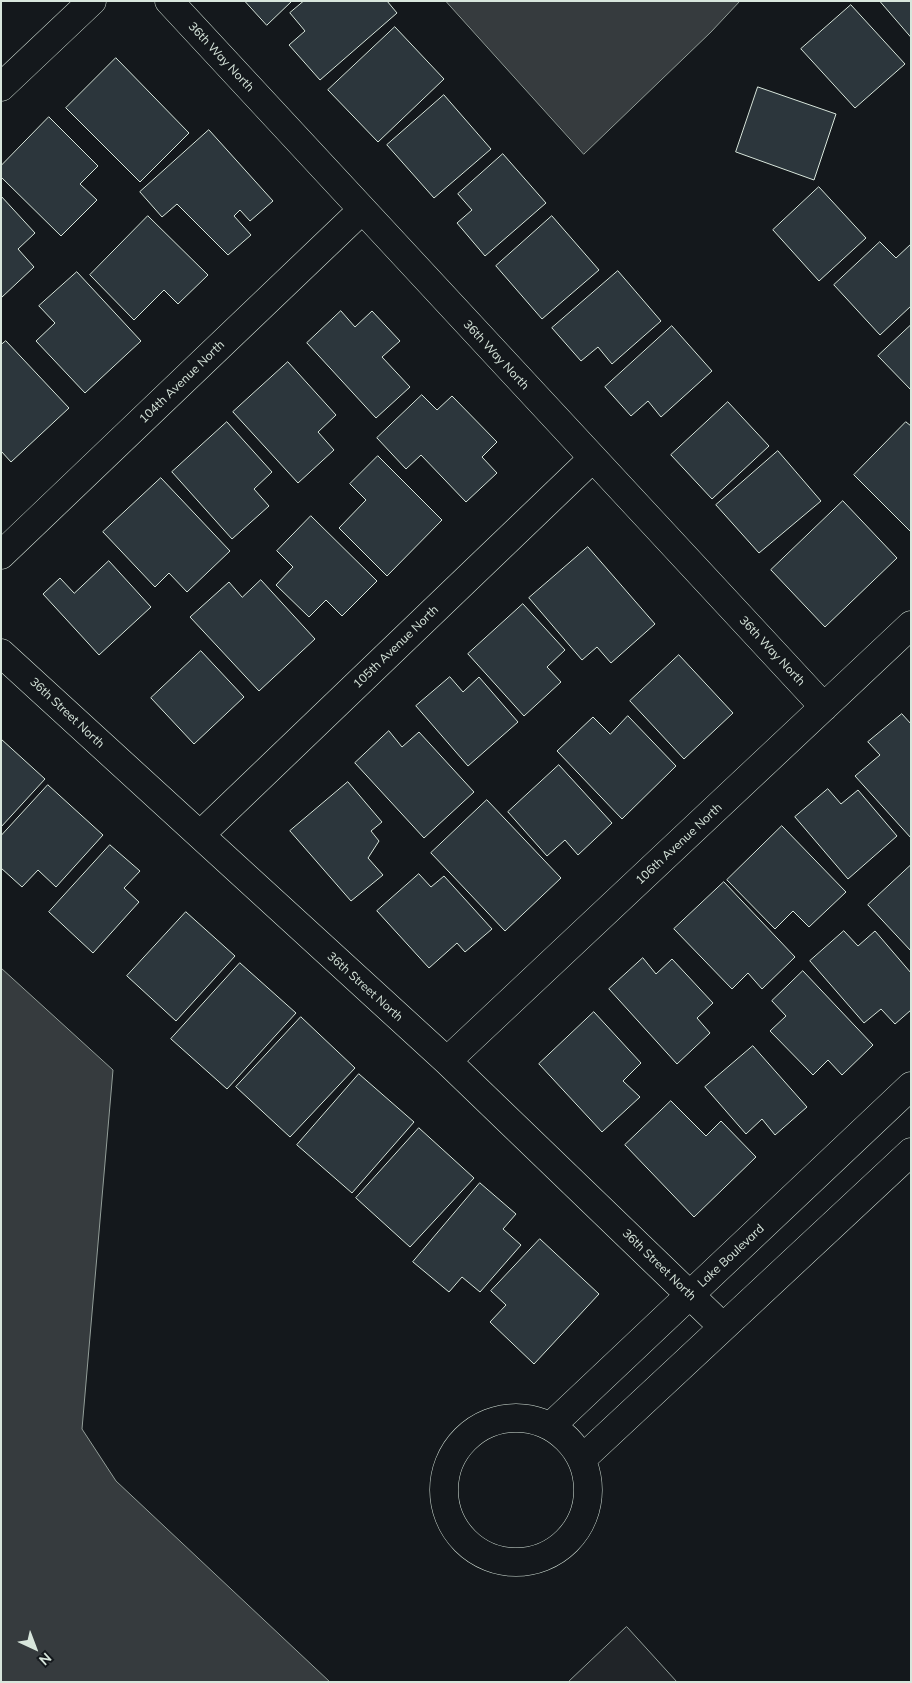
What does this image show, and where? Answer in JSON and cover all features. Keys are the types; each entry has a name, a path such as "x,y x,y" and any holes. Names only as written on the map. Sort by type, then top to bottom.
{"street":[{"path":"1,87 92,1"},
{"name":"36th Way North","path":"169,1 824,707"},
{"name":"104th Avenue North","path":"1,554 362,210"},
{"name":"105th Avenue North","path":"200,835 593,458"},
{"name":"106th Avenue North","path":"447,1062 911,625"},
{"name":"36th Street North","path":"1,653 447,1062 723,1327"},
{"name":"Lake Boulevard","path":"552,1425 911,1086"},
{"path":"584,1458 911,1152"},
{"path":"502,1417 527,1417 552,1425 584,1458 588,1484 586,1502 579,1524 563,1544 542,1558 518,1563 498,1561 473,1550 454,1526 445,1502 443,1474 458,1446 476,1430 502,1417"}],"shaded area":[{"path":"446,1 740,1 711,32 584,154"},
{"path":"1,968 113,1070 82,1429 116,1481 330,1682 1,1682"},
{"path":"626,1627 677,1682 568,1682"}],"building":[{"path":"245,1 292,1 267,25"},
{"path":"304,1 387,1 397,13 320,80 289,45 305,31 290,13"},
{"path":"880,1 911,1 911,37"},
{"path":"851,5 905,64 855,108 801,49"},
{"path":"395,27 444,79 378,142 328,90"},
{"path":"116,58 189,133 140,182 66,108"},
{"path":"758,87 836,114 814,180 736,152"},
{"path":"444,95 491,149 434,198 387,145"},
{"path":"49,117 98,166 80,184 97,200 61,236 1,177 1,166"},
{"path":"209,130 273,201 250,221 240,210 234,216 251,235 228,255 177,204 162,217 140,192"},
{"path":"503,154 546,203 485,256 457,223 472,210 458,194"},
{"path":"819,187 866,238 819,281 773,230"},
{"path":"1,196 35,233 18,249 34,267 1,298"},
{"path":"148,216 208,275 178,304 164,290 134,320 90,275"},
{"path":"552,216 599,270 542,319 496,266"},
{"path":"880,242 896,258 911,244 911,306 880,335 834,285"},
{"path":"618,271 661,321 612,364 598,347 581,361 552,328"},
{"path":"77,272 141,341 85,393 36,341 55,323 39,306"},
{"path":"341,311 355,327 372,311 400,341 382,357 410,387 376,418 307,343"},
{"path":"911,325 911,390 878,356"},
{"path":"672,326 712,371 661,417 648,401 631,416 605,387"},
{"path":"6,341 69,408 11,462 1,451 1,345"},
{"path":"288,362 336,415 318,432 334,450 298,483 233,412"},
{"path":"422,395 437,410 452,396 497,442 482,457 497,473 466,502 421,455 406,469 377,438"},
{"path":"728,402 769,446 712,499 671,455"},
{"path":"227,422 272,472 254,489 269,506 232,539 172,472"},
{"path":"906,422 911,426 911,532 854,475"},
{"path":"778,451 821,501 759,553 716,505"},
{"path":"378,456 442,520 387,576 339,528 366,500 350,484"},
{"path":"161,478 230,551 187,592 169,573 155,587 103,532"},
{"path":"843,501 897,558 825,627 771,570"},
{"path":"311,516 377,581 342,616 326,600 309,617 276,585 293,567 277,551"},
{"path":"588,547 655,624 611,663 597,647 582,660 529,598"},
{"path":"109,561 151,607 99,655 43,594 60,578 74,593"},
{"path":"261,580 315,639 259,691 190,617 229,582 242,597"},
{"path":"523,604 565,650 547,667 561,682 524,716 468,654"},
{"path":"201,651 244,697 194,744 151,698"},
{"path":"679,655 733,713 684,759 630,701"},
{"path":"450,677 463,692 479,677 518,722 468,766 416,706"},
{"path":"902,714 911,724 911,838 855,776 880,755 868,742"},
{"path":"628,716 676,766 622,819 557,751 593,717 610,734"},
{"path":"389,731 402,747 419,732 474,792 424,838 355,763"},
{"path":"1,739 45,779 1,827"},
{"path":"559,765 612,823 578,855 565,840 547,856 508,812"},
{"path":"348,782 382,822 371,831 379,841 368,858 383,875 351,901 290,831"},
{"path":"48,785 103,835 56,887 38,870 22,887 1,868 1,836"},
{"path":"828,789 841,804 858,790 897,836 848,879 795,817"},
{"path":"487,800 561,878 505,931 431,853"},
{"path":"782,826 846,892 809,927 793,911 775,929 727,880"},
{"path":"110,845 140,871 124,888 139,902 93,953 49,912"},
{"path":"911,865 911,951 868,905"},
{"path":"419,874 431,887 444,876 492,929 465,952 457,943 429,968 377,911"},
{"path":"724,882 795,957 762,989 748,973 732,989 674,929"},
{"path":"186,912 235,956 176,1021 127,976"},
{"path":"844,931 858,946 875,931 911,973 911,1010 895,1024 881,1009 864,1023 810,961"},
{"path":"643,958 656,974 672,959 713,1003 697,1018 710,1033 677,1064 609,989"},
{"path":"240,963 296,1013 227,1089 171,1039"},
{"path":"803,971 873,1045 842,1075 828,1060 813,1075 770,1031 786,1016 772,1001"},
{"path":"594,1012 641,1063 623,1081 640,1097 602,1132 539,1064"},
{"path":"301,1017 355,1068 290,1137 236,1087"},
{"path":"753,1046 807,1107 775,1135 762,1119 746,1134 705,1087"},
{"path":"359,1074 414,1122 352,1193 297,1145"},
{"path":"671,1101 706,1136 721,1121 756,1157 694,1217 625,1145"},
{"path":"419,1128 474,1178 410,1247 356,1198"},
{"path":"480,1183 516,1214 503,1229 521,1245 480,1292 462,1277 449,1292 413,1262"},
{"path":"540,1239 599,1294 534,1364 490,1322 506,1305 491,1291"}]}
